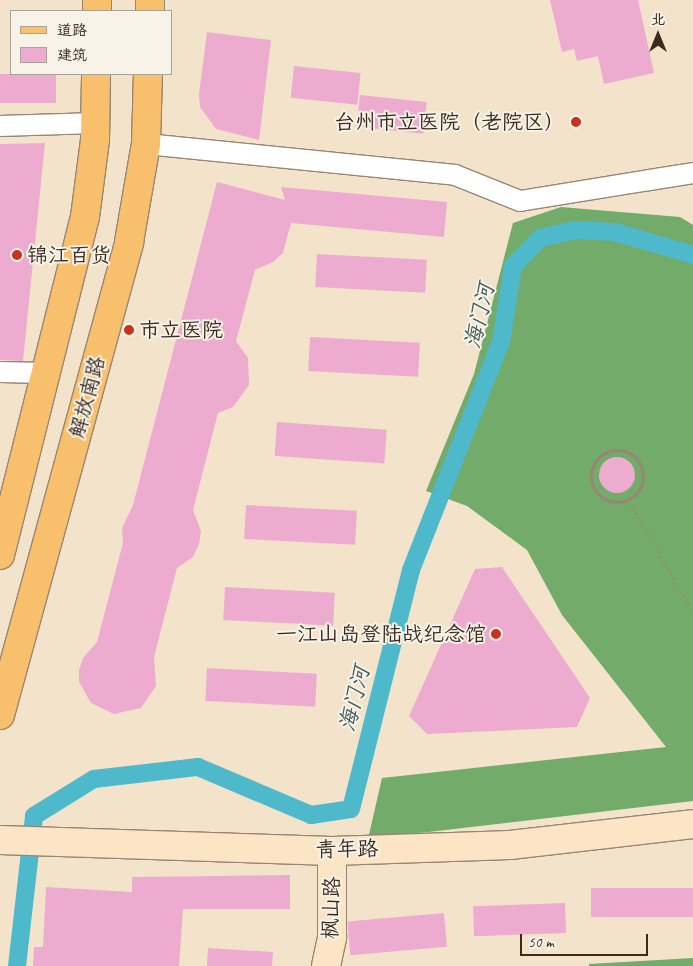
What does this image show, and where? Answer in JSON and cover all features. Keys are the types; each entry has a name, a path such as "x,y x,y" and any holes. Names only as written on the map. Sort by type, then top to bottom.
{"main road":[{"path":"0,555 85,217 95,123 96,75"},
{"name":"解放南路","path":"0,715 129,242 146,144 148,75"},
{"name":"青年路","path":"0,840 332,851 510,845 693,824"},
{"name":"枫山路","path":"326,966 332,937 332,851"}],"street":[{"path":"0,126 95,123"},
{"path":"146,144 455,175 520,200 693,173"},
{"path":"0,372 46,373"}],"path":[{"path":"622,450 631,453 642,466 643,482 628,500 610,501 595,491 590,474 593,465 605,452 622,450"},
{"path":"628,500 693,613"}],"green space":[{"path":"561,207 680,217 693,225 693,801 368,839 382,778 666,747 562,615 527,550 467,506 426,491 474,374 513,223"},
{"path":"693,958 693,966 589,966 589,964"}],"building":[{"path":"550,0 638,0 654,73 604,84 598,56 577,61 574,49 562,52"},
{"path":"207,32 271,40 259,140 216,129 200,107 199,94"},
{"path":"294,66 361,73 357,105 291,98"},
{"path":"0,74 56,75 56,103 0,103"},
{"path":"360,95 427,102 423,134 357,127"},
{"name":"锦江百货","path":"45,143 23,361 0,360 0,144"},
{"path":"217,182 285,200 281,187 447,202 444,237 291,223 283,253 273,262 255,270 236,341 248,358 249,385 233,407 218,413 193,510 201,531 199,544 193,557 177,568 154,657 156,686 141,708 114,714 91,703 79,682 79,670 83,658 97,642 123,543 122,528 133,505"},
{"path":"317,254 427,260 425,293 315,287"},
{"path":"310,337 420,343 418,377 308,371"},
{"path":"277,422 387,430 384,464 275,456"},
{"path":"617,457 624,458 630,462 634,468 634,482 630,488 624,492 617,493 610,492 604,488 600,482 599,475 600,468 604,462 610,458"},
{"path":"246,505 357,511 355,545 244,539"},
{"name":"一江山岛登陆战纪念馆","path":"502,567 590,698 577,727 427,734 409,716 475,569"},
{"path":"225,587 335,593 333,626 223,620"},
{"path":"207,668 317,674 315,707 205,701"},
{"path":"290,875 290,909 183,909 179,966 33,966 34,947 43,947 46,887 132,892 132,877"},
{"path":"591,888 693,888 693,917 591,917"},
{"path":"565,903 566,933 474,936 473,906"},
{"path":"444,913 447,947 350,955 347,921"},
{"path":"208,948 273,952 272,966 207,966"}],"waterway":[{"name":"海门河","path":"17,966 34,816 94,779 198,767 311,815 351,809 411,570 501,342 513,266 540,238 575,230 615,232 693,255"}],"place":[{"name":"台州市立医院（老院区）","path":"576,122"},
{"name":"锦江百货","path":"17,255"},
{"name":"市立医院","path":"129,330"},
{"name":"一江山岛登陆战纪念馆","path":"496,634"}]}
